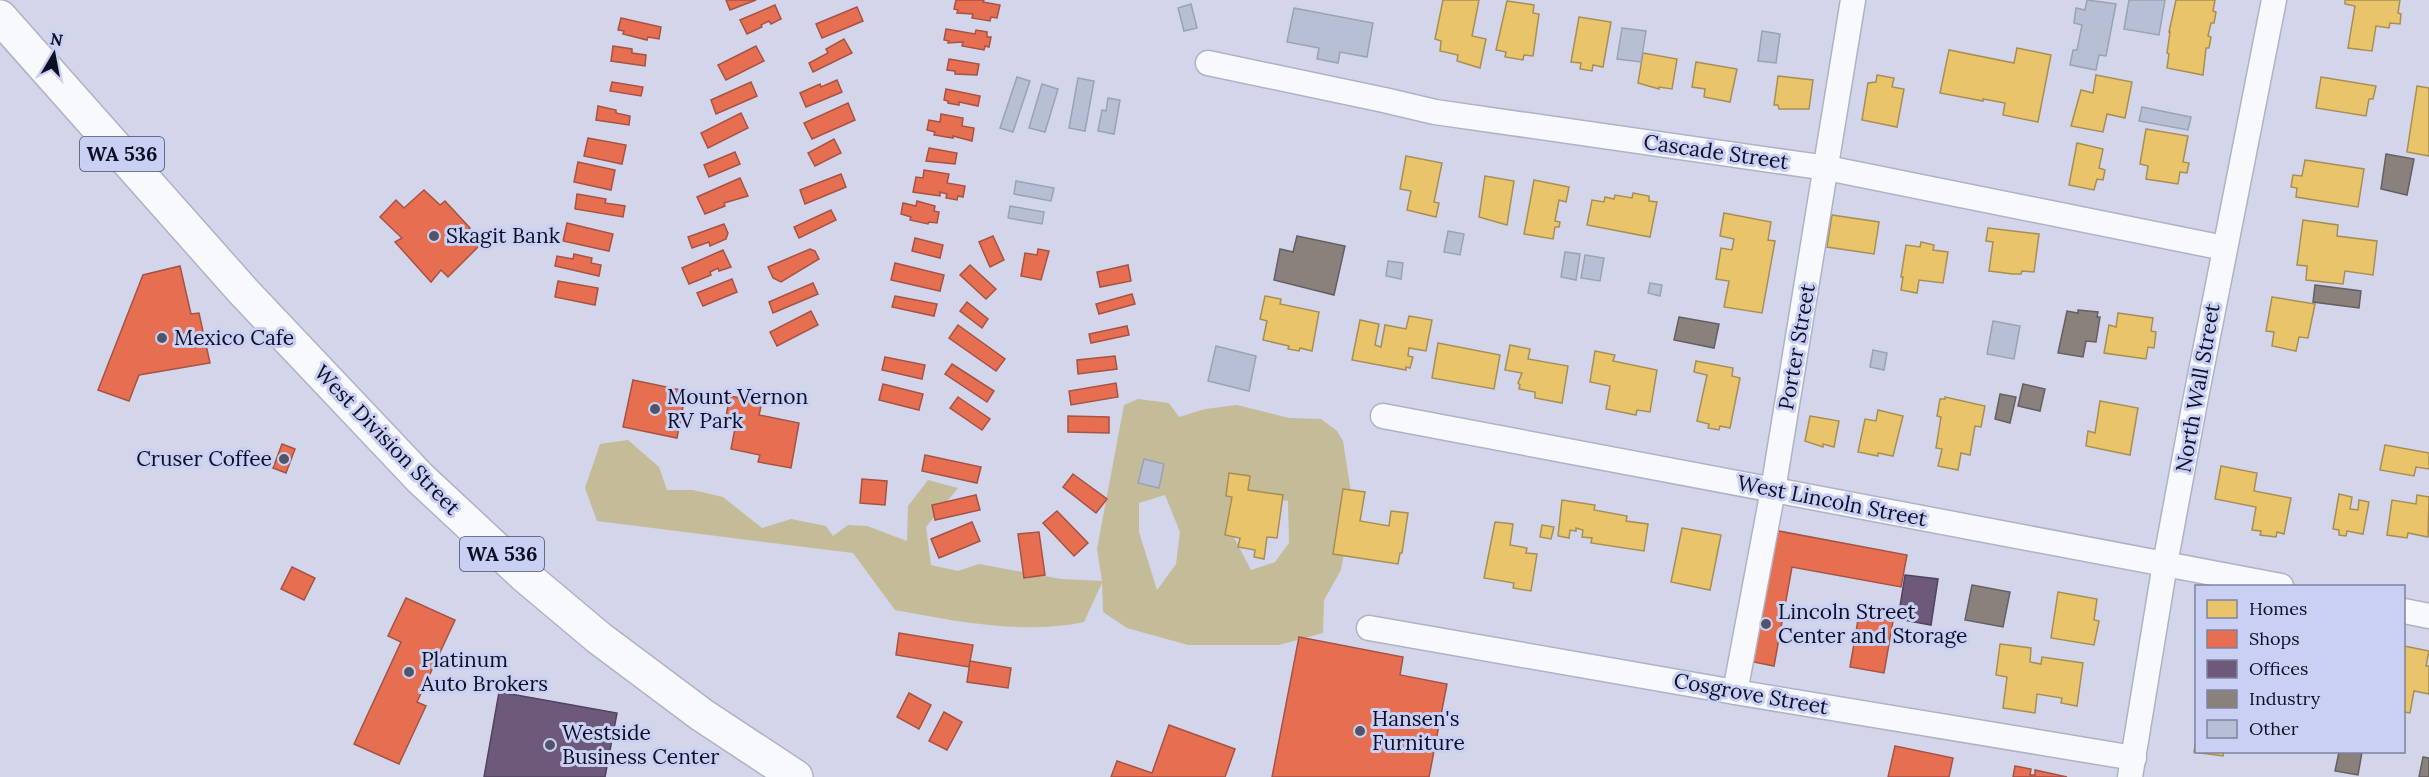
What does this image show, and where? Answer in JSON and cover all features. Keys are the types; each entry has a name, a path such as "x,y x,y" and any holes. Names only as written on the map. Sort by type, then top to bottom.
{"main road":[{"name":"West Division Street","path":"0,17 243,291 404,462 524,575 599,638 702,715 796,777"}],"street":[{"name":"Porter Street","path":"1735,692 1773,490 1853,0"},
{"name":"North Wall Street","path":"2132,767 2165,564 2224,248 2274,0"},
{"name":"Cascade Street","path":"1208,63 1435,112 1827,168 2224,248"},
{"name":"West Lincoln Street","path":"1383,416 2276,585"},
{"path":"2405,610 2429,615"},
{"name":"Cosgrove Street","path":"1370,628 1735,692 2132,767"}],"shaded area":[{"path":"1138,399 1169,403 1179,417 1205,409 1237,405 1289,418 1321,419 1337,431 1343,441 1353,505 1341,570 1324,600 1323,633 1279,645 1188,645 1127,628 1103,612 1102,583 1084,622 1061,626 989,625 895,610 853,553 597,521 585,488 600,444 628,440 659,467 667,490 693,490 723,497 762,528 791,519 826,526 833,536 848,525 867,526 907,541 908,506 928,480 958,488 926,527 931,565 958,571 979,564 1061,579 1102,581 1097,549 1124,405","holes":["1165,495 1180,532 1176,564 1157,590 1139,532 1139,503","1238,495 1288,501 1289,543 1275,562 1251,570 1227,524"]}],"building: Homes":[{"path":"1443,0 1479,0 1472,36 1486,39 1480,68 1457,61 1458,55 1440,51 1441,41 1435,39"},
{"path":"2176,0 2215,0 2213,11 2216,12 2208,36 2211,37 2209,48 2206,48 2203,75 2167,68 2169,32"},
{"path":"2345,0 2400,0 2398,13 2401,14 2400,24 2390,23 2389,28 2376,26 2372,51 2348,48 2355,6 2345,4"},
{"path":"1507,1 1534,5 1533,13 1539,14 1533,56 1524,55 1523,60 1505,57 1506,52 1496,50"},
{"path":"1579,17 1611,22 1603,67 1593,65 1592,71 1580,69 1581,63 1571,62"},
{"path":"2017,48 2051,55 2038,122 2003,115 2005,103 1940,93 1949,50 2014,63"},
{"path":"1643,53 1677,59 1672,89 1659,87 1659,89 1638,83"},
{"path":"1696,62 1737,69 1730,102 1704,97 1705,89 1692,87"},
{"path":"1877,75 1894,78 1892,87 1904,89 1897,127 1862,120 1868,83 1876,82"},
{"path":"2096,75 2132,82 2125,118 2107,114 2103,132 2071,126 2081,90 2093,93"},
{"path":"1778,76 1813,80 1809,109 1779,109 1778,105 1774,105"},
{"path":"2321,77 2376,86 2373,99 2369,99 2366,116 2316,108"},
{"path":"2417,86 2429,88 2429,156 2407,152"},
{"path":"2146,129 2188,136 2183,162 2189,163 2187,173 2180,172 2178,184 2146,179 2148,166 2140,164"},
{"path":"2077,143 2103,149 2099,168 2105,170 2103,180 2097,179 2094,190 2069,185"},
{"path":"1406,156 1442,163 1434,202 1439,203 1436,217 1407,210 1411,191 1400,189"},
{"path":"2305,160 2364,169 2358,207 2296,197 2297,188 2291,187 2293,175 2302,176"},
{"path":"1485,176 1514,181 1507,225 1479,217"},
{"path":"1534,180 1569,187 1566,202 1559,200 1555,221 1560,222 1559,227 1555,227 1553,239 1524,234"},
{"path":"1633,193 1649,196 1649,201 1657,202 1650,237 1587,225 1592,200 1604,202 1605,197 1614,199 1615,195 1632,198"},
{"path":"1724,213 1771,222 1768,240 1775,241 1762,313 1724,307 1729,281 1716,279 1721,248 1732,250 1734,239 1720,236"},
{"path":"1832,215 1879,222 1874,254 1827,247"},
{"path":"2303,220 2338,225 2337,236 2377,241 2373,275 2345,271 2343,284 2306,280 2307,266 2297,265"},
{"path":"1988,228 2039,234 2034,272 2022,271 2021,274 2013,274 1989,271 1993,242 1986,241"},
{"path":"1921,242 1934,245 1933,250 1948,252 1943,283 1919,280 1917,293 1901,290 1906,245 1920,247"},
{"path":"1265,296 1281,299 1280,304 1319,312 1312,351 1300,348 1299,351 1288,349 1289,346 1263,340 1267,321 1260,319"},
{"path":"2272,297 2315,304 2308,338 2299,337 2296,351 2272,346 2274,332 2266,331"},
{"path":"2118,313 2153,318 2151,331 2156,332 2154,348 2148,347 2146,359 2104,353 2109,325 2116,327"},
{"path":"1409,316 1432,320 1426,351 1409,348 1408,356 1413,357 1410,368 1406,367 1406,370 1352,360 1360,320 1379,324 1375,345 1381,347 1385,325 1406,329"},
{"path":"1438,343 1500,355 1494,389 1432,378"},
{"path":"1510,345 1530,349 1528,359 1568,366 1562,403 1535,398 1535,392 1519,389 1518,383 1522,373 1505,370"},
{"path":"1595,351 1615,355 1613,361 1657,370 1650,412 1637,410 1636,415 1606,409 1610,386 1590,382"},
{"path":"1696,361 1733,368 1732,376 1740,378 1730,428 1720,426 1719,430 1708,428 1709,424 1697,421 1707,375 1694,372"},
{"path":"1945,397 1985,406 1981,427 1975,426 1970,455 1961,453 1958,470 1938,466 1942,449 1936,448 1941,417 1937,416 1940,399 1945,399"},
{"path":"2100,401 2138,408 2130,455 2086,446 2088,431 2095,433"},
{"path":"1878,410 1903,416 1893,456 1858,452 1865,419 1876,421"},
{"path":"1810,416 1839,421 1834,447 1823,444 1823,447 1805,441"},
{"path":"2385,445 2429,453 2429,469 2416,467 2414,476 2380,470"},
{"path":"2221,466 2257,473 2254,491 2291,498 2284,534 2277,532 2276,537 2260,535 2261,531 2252,530 2256,507 2215,499"},
{"path":"1229,473 1250,476 1248,490 1283,495 1277,538 1267,537 1264,559 1254,557 1255,550 1238,547 1240,538 1225,535 1232,497 1226,496"},
{"path":"1343,489 1365,492 1360,521 1389,526 1391,511 1408,513 1402,553 1400,553 1398,564 1333,554"},
{"path":"2339,494 2352,497 2350,509 2358,510 2359,500 2369,502 2363,534 2347,531 2346,536 2339,535 2339,530 2333,529"},
{"path":"2417,495 2429,497 2428,537 2408,533 2407,538 2387,535 2392,500 2416,504"},
{"path":"1562,500 1595,505 1594,510 1627,516 1626,521 1648,524 1644,551 1591,543 1592,538 1582,537 1583,530 1576,528 1576,531 1570,530 1569,538 1558,536"},
{"path":"1495,522 1513,524 1510,545 1527,548 1526,553 1537,554 1531,591 1513,588 1514,583 1484,578"},
{"path":"1542,525 1554,527 1551,539 1540,537"},
{"path":"1682,528 1721,535 1710,590 1671,582"},
{"path":"2058,592 2097,599 2094,620 2099,621 2094,645 2051,638"},
{"path":"2000,644 2031,648 2030,662 2041,664 2042,657 2083,663 2077,706 2061,703 2062,698 2037,694 2035,713 2003,708 2007,677 1996,675"},
{"path":"2405,646 2429,651 2426,666 2429,666 2429,694 2414,691 2410,713 2405,712"},
{"path":"2201,753 2224,753 2223,756"}],"building: Shops":[{"path":"726,0 756,0 730,10"},
{"path":"956,0 984,0 983,2 1000,5 997,18 991,17 990,21 972,18 973,14 957,13 958,10 954,9"},
{"path":"775,5 781,19 771,24 769,21 747,34 740,20"},
{"path":"857,7 863,21 822,38 816,24"},
{"path":"621,18 661,27 659,39 648,37 647,40 623,34 624,31 618,30"},
{"path":"946,29 975,34 976,30 987,32 987,37 991,37 989,47 985,46 984,50 962,46 963,42 948,43 949,41 944,40"},
{"path":"844,39 852,53 813,72 809,63 828,53 826,49"},
{"path":"613,46 632,49 632,53 646,55 645,66 611,61"},
{"path":"756,46 764,61 726,80 718,65"},
{"path":"949,59 979,64 977,75 955,74 955,71 947,70"},
{"path":"837,80 842,92 806,107 800,93 820,84 821,87"},
{"path":"612,82 643,87 641,96 610,91"},
{"path":"751,82 757,96 716,114 711,100"},
{"path":"946,89 980,96 978,106 959,102 959,105 948,103 944,100"},
{"path":"848,103 855,120 812,139 804,123"},
{"path":"598,106 630,116 629,125 596,120"},
{"path":"741,113 748,128 708,148 701,133"},
{"path":"941,114 963,118 962,126 974,128 972,141 953,136 953,138 934,135 935,132 927,130 929,120 940,122"},
{"path":"588,138 626,145 622,164 584,156"},
{"path":"834,139 841,153 815,166 808,153"},
{"path":"929,148 957,153 955,164 926,161"},
{"path":"735,152 740,164 709,177 704,165"},
{"path":"578,162 615,170 611,190 574,182"},
{"path":"924,170 949,174 947,183 965,186 963,197 958,196 957,200 946,198 947,194 940,192 940,196 913,192 916,177 923,178"},
{"path":"841,174 846,187 805,204 800,190"},
{"path":"740,178 748,196 724,203 725,206 705,214 697,197"},
{"name":"Skagit Bank","path":"424,190 440,205 445,201 470,228 465,233 479,246 448,277 441,270 431,282 395,242 402,238 380,217 396,200 404,208"},
{"path":"577,194 606,199 605,203 625,206 623,217 575,209"},
{"path":"917,201 935,206 934,211 939,212 937,223 929,222 928,224 910,220 911,217 901,214 903,203 916,206"},
{"path":"831,210 836,220 799,238 794,227"},
{"path":"567,223 613,234 609,251 563,241"},
{"path":"724,224 728,233 726,239 710,246 709,242 692,248 688,237"},
{"path":"993,236 1004,260 990,267 979,242"},
{"path":"915,238 943,245 940,258 912,251"},
{"path":"810,249 815,251 819,259 781,282 773,278 768,267"},
{"path":"1038,249 1049,251 1041,280 1021,276 1025,253 1037,255"},
{"path":"723,250 731,267 719,271 718,268 710,272 711,275 689,284 682,268"},
{"path":"574,254 592,258 591,263 601,265 599,276 555,266 557,256 573,259"},
{"path":"895,263 944,275 940,291 891,280"},
{"path":"970,265 996,289 986,299 960,275"},
{"path":"1128,265 1131,281 1100,287 1097,272"},
{"name":"Mexico Cafe","path":"180,266 191,314 199,313 210,363 139,375 129,401 98,390 143,275"},
{"path":"732,279 737,292 703,306 697,293"},
{"path":"558,281 598,288 595,305 555,297"},
{"path":"813,283 818,294 773,313 769,302"},
{"path":"1132,294 1135,304 1099,314 1096,304"},
{"path":"895,296 937,304 934,316 892,307"},
{"path":"967,302 988,319 982,328 960,311"},
{"path":"811,311 818,325 777,346 770,332"},
{"path":"958,325 1005,359 996,371 949,338"},
{"path":"1127,326 1129,335 1091,343 1089,334"},
{"path":"1115,356 1117,369 1078,374 1077,360"},
{"path":"885,357 925,365 922,379 882,370"},
{"path":"952,364 994,391 987,402 945,374"},
{"name":"Mount Vernon RV Park","path":"633,380 686,391 677,438 623,427"},
{"path":"1116,383 1118,397 1071,405 1069,391"},
{"path":"883,384 923,394 919,410 879,400"},
{"path":"730,396 762,402 759,415 799,423 791,468 758,462 760,455 731,449 737,418 726,416"},
{"path":"958,397 990,419 982,430 950,408"},
{"path":"1068,416 1109,417 1109,433 1068,432"},
{"name":"Cruser Coffee","path":"282,444 295,449 286,473 273,468"},
{"path":"925,455 981,467 977,483 922,471"},
{"path":"1073,474 1107,499 1096,513 1063,487"},
{"path":"862,479 887,481 885,505 860,503"},
{"path":"976,495 980,510 935,520 932,505"},
{"path":"1057,511 1088,543 1074,556 1043,523"},
{"path":"972,522 980,541 939,558 931,539"},
{"name":"Lincoln Street Center and Storage","path":"1768,529 1907,555 1901,587 1792,567 1774,666 1744,660"},
{"path":"1039,532 1045,575 1024,578 1018,534"},
{"path":"292,567 315,578 304,600 281,589"},
{"name":"Platinum Auto Brokers","path":"406,598 455,620 417,702 426,706 399,764 354,744 401,642 388,636"},
{"path":"1859,614 1893,621 1884,673 1850,667"},
{"path":"899,633 973,645 969,667 896,655"},
{"name":"Hansen's Furniture","path":"1299,637 1403,657 1400,675 1447,684 1429,777 1272,777"},
{"path":"970,661 1011,668 1008,688 967,682"},
{"path":"909,693 931,705 919,729 897,717"},
{"path":"944,712 962,722 947,750 929,741"},
{"path":"1169,725 1235,749 1225,777 1111,777 1117,761 1152,773"},
{"path":"1895,746 1953,758 1949,777 1888,777"},
{"path":"2015,766 2031,769 2030,775 2035,775 2035,770 2067,777 2013,777"}],"building: Offices":[{"path":"1905,575 1938,579 1931,625 1898,619"},
{"name":"Westside Business Center","path":"499,692 617,713 605,777 484,777"}],"building: Industry":[{"path":"2386,154 2414,159 2407,195 2381,189"},
{"path":"1297,236 1345,246 1334,295 1274,280 1280,249 1293,252"},
{"path":"2315,285 2361,291 2359,308 2313,302"},
{"path":"2078,310 2098,312 2097,317 2100,317 2096,342 2086,341 2083,357 2058,353 2067,311 2078,313"},
{"path":"1679,317 1719,324 1714,348 1674,340"},
{"path":"2023,384 2045,389 2040,411 2018,406"},
{"path":"2000,394 2016,397 2010,423 1995,419"},
{"path":"1972,585 2010,592 2003,627 1965,620"},
{"path":"2339,753 2362,753 2358,775 2335,771"},
{"path":"2423,757 2429,758 2429,777 2419,777"}],"building: Other":[{"path":"2087,0 2116,4 2106,56 2099,55 2096,70 2070,65 2073,50 2077,50 2082,25 2074,23 2076,8 2085,10"},
{"path":"2129,0 2165,0 2159,35 2124,29"},
{"path":"1191,4 1197,28 1184,31 1178,8"},
{"path":"1294,8 1373,23 1367,57 1340,52 1338,63 1317,59 1319,48 1287,42"},
{"path":"1622,28 1646,31 1641,62 1617,59"},
{"path":"1762,31 1780,34 1776,63 1758,61"},
{"path":"1017,77 1030,81 1013,132 1000,128"},
{"path":"1078,78 1094,81 1085,131 1069,128"},
{"path":"1042,84 1058,89 1045,132 1029,128"},
{"path":"1108,98 1120,100 1114,134 1098,131 1102,110 1106,111"},
{"path":"2142,107 2191,117 2188,130 2139,121"},
{"path":"1016,181 1054,188 1051,201 1014,194"},
{"path":"1010,206 1044,212 1042,224 1008,218"},
{"path":"1448,231 1464,234 1460,255 1444,252"},
{"path":"1565,252 1580,254 1576,280 1561,277"},
{"path":"1585,255 1604,258 1600,281 1581,278"},
{"path":"1388,261 1403,263 1401,279 1386,276"},
{"path":"1650,283 1662,285 1660,296 1648,293"},
{"path":"1993,321 2020,326 2014,359 1987,354"},
{"path":"1216,346 1256,356 1249,391 1208,381"},
{"path":"1873,350 1887,353 1884,370 1870,367"},
{"path":"1144,459 1164,464 1159,488 1138,483"}],"place":[{"name":"Skagit Bank","path":"434,236"},
{"name":"Mexico Cafe","path":"162,338"},
{"name":"Mount Vernon RV Park","path":"655,409"},
{"name":"Cruser Coffee","path":"284,459"},
{"name":"Lincoln Street Center and Storage","path":"1766,624"},
{"name":"Platinum Auto Brokers","path":"409,672"},
{"name":"Hansen's Furniture","path":"1360,731"},
{"name":"Westside Business Center","path":"550,745"}]}
